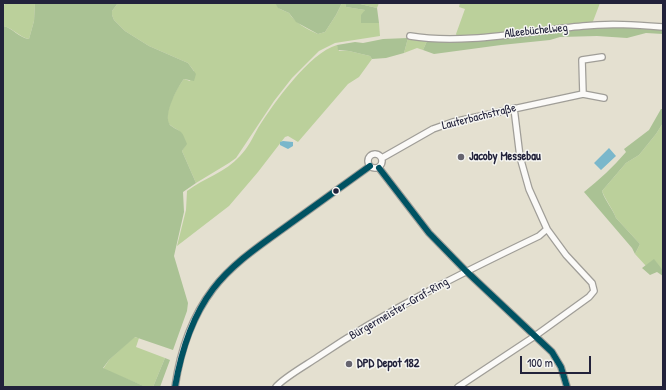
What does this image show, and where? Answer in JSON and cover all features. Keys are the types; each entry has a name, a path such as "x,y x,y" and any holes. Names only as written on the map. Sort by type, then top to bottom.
{"street":[{"name":"Alleebüchelweg","path":"410,36 430,39 456,39 585,26 636,25 663,27"},
{"path":"583,94 579,60 602,57"},
{"name":"Lauterbachstraße","path":"175,387 183,344 199,312 219,281 248,255 370,166 368,159 373,154 379,154 382,158 433,129 453,122 583,94 604,98"},
{"path":"458,387 535,336 589,297 594,290 592,283 566,255 547,229 529,190 520,157 514,108"},
{"path":"379,168 382,165 382,158"},
{"path":"370,166 379,168 429,233 466,271 552,352 561,367 567,387"},
{"name":"Bürgermeister-Graf-Ring","path":"276,387 332,348 408,301 539,236 547,229"}],"green space":[{"path":"5,3 35,3 34,21 29,39 3,26 3,9"},
{"path":"35,3 118,3 112,11 112,15 114,20 125,31 149,46 188,63 196,74 194,81 184,79 181,82 172,100 168,113 170,124 172,127 181,132 187,144 182,151 196,183 183,192 184,212 174,256 188,303 187,311 173,350 135,337 109,360 103,368 146,387 3,387 3,26 22,37 29,39 34,21"},
{"path":"118,3 275,3 280,9 289,13 294,20 318,34 325,32 342,3 345,3 346,7 365,10 361,23 379,23 380,36 335,43 319,51 292,78 274,101 236,158 196,183 182,151 185,146 182,135 168,122 168,111 178,87 184,79 190,81 194,71 188,63 149,46 125,31 114,20 112,15 112,11"},
{"path":"275,3 342,3 325,32 318,34 296,22 289,13 278,8"},
{"path":"345,3 356,3 377,8 379,23 361,23 361,15 365,10 346,7"},
{"path":"356,3 379,3 377,8"},
{"path":"460,3 600,3 592,24 458,39 456,34 465,9 459,7"},
{"path":"602,26 663,29 663,34 646,33 627,38 597,36 560,37 550,40 434,54 423,50 427,41 461,41"},
{"path":"408,38 427,41 423,50 417,48 404,53"},
{"path":"408,38 404,53 386,58 372,59 370,56 338,50 337,45 355,42 363,43 383,39"},
{"path":"337,45 339,51 349,51 370,56 372,59 359,77 348,84 298,142 288,136 285,137 229,206 177,246 186,210 187,191 200,182 222,171 234,162 245,150 258,128 293,80 315,58 326,50"},
{"path":"661,109 663,109 663,123 656,134 639,155 626,163 602,191 616,218 640,244 635,254 632,248 584,192 621,158 626,152 624,149 649,130"},
{"path":"663,123 663,270 654,260 646,266 635,254 640,244 616,218 602,191 626,163 639,155"},
{"path":"654,259 663,270 663,276 657,272 650,275 642,268"},
{"path":"134,337 139,338 136,347 165,358 153,387 146,387 103,369 109,360"},
{"path":"165,358 170,360 160,387 153,387"}],"water":[{"path":"280,142 293,142 293,146 288,149 280,145"},
{"path":"609,148 616,156 601,170 594,163"}],"transit line":[{"path":"175,387 180,361 193,324 205,300 220,280 237,263 370,166"},
{"path":"379,168 429,233 466,271 552,352 561,367 567,387"}],"place":[{"name":"Jacoby Messebau","path":"461,157"},
{"name":"DPD Depot 182","path":"349,364"}]}
